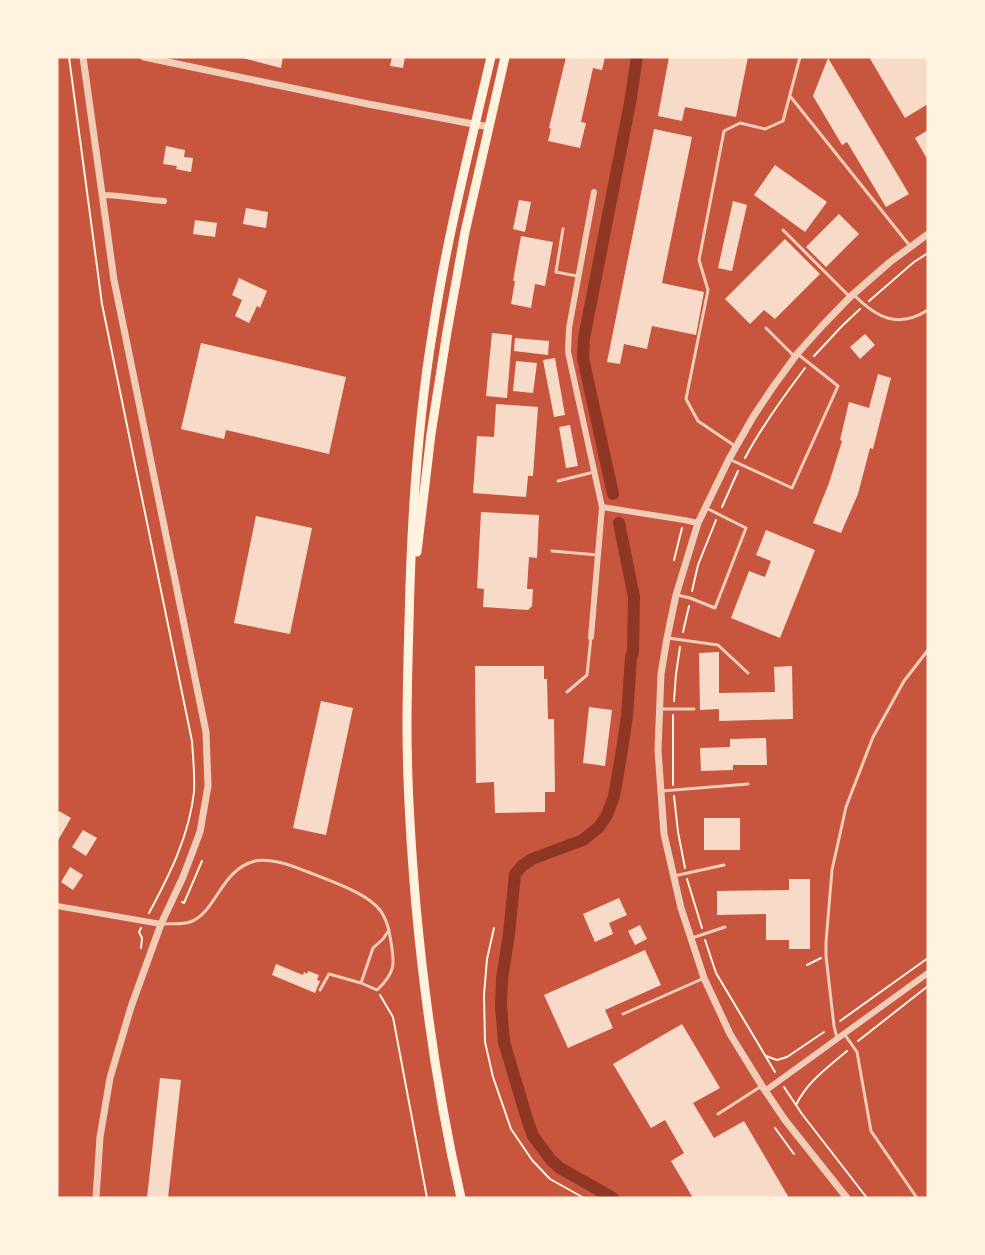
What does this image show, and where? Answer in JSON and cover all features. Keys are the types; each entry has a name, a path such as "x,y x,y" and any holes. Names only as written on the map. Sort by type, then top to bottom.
{"highway":[{"path":"461,1198 442,1104 419,942 408,791 408,635 410,565 424,389 443,267 491,57"},
{"path":"408,635 431,434 447,332 465,232 505,57"}],"street":[{"path":"83,57 114,280 206,732 208,786 200,832 183,877 161,924 131,1007 110,1078 100,1137 96,1198"},
{"path":"144,57 489,127"},
{"path":"591,637 602,507 568,352 569,328 594,192"},
{"path":"102,195 124,195 164,201"},
{"path":"847,1198 785,1120 764,1089 730,1034 704,978 690,939 664,834 658,750 658,709 661,674 676,595 704,507 735,446 772,387 822,326 851,296 910,246 928,234"},
{"path":"602,507 698,524"},
{"path":"57,906 161,924"},
{"path":"764,1089 780,1081 838,1040 928,973"}],"lane":[{"path":"735,446 698,421 686,399 708,290 699,260 724,131 740,123 765,129 783,122 800,57"},
{"path":"790,96 910,246"},
{"path":"563,229 556,272 579,276"},
{"path":"783,230 851,296 883,317 903,321 928,310"},
{"path":"729,459 792,488 838,386 796,356 766,328"},
{"path":"558,481 594,472"},
{"path":"676,595 715,608 746,528 704,507"},
{"path":"552,551 598,555"},
{"path":"567,692 587,675 591,637"},
{"path":"667,638 718,645 748,674"},
{"path":"838,1040 834,1026 826,956 832,870 846,807 873,737 904,681 928,650"},
{"path":"658,709 694,710"},
{"path":"660,791 748,784"},
{"path":"161,924 189,923 202,915 229,877 241,867 255,861 283,863 334,882 374,903 383,914 389,930 394,960 391,975 377,990 329,974 320,990"},
{"path":"673,876 724,866"},
{"path":"690,939 725,927"},
{"path":"361,983 373,948 389,930"},
{"path":"623,1014 704,978"},
{"path":"845,1035 857,1052 871,1131 917,1198"},
{"path":"718,1114 764,1089"}],"path":[{"path":"69,57 102,304 192,741 194,791 183,844 139,932 142,938 140,952"},
{"path":"867,1198 802,1114 780,1081 717,973 686,874 678,832 674,790 676,674 681,640 698,565 729,489 757,436 808,363 842,326 889,283 928,253"},
{"path":"674,560 684,520"},
{"path":"494,928 487,959 484,995 485,1042 493,1077 511,1129 532,1160 550,1179 584,1198"},
{"path":"807,965 826,956"},
{"path":"840,1021 928,957"},
{"path":"377,990 393,1017 427,1198"},
{"path":"766,1056 777,1060 787,1057 824,1032"},
{"path":"775,1128 794,1154"}],"building":[{"path":"239,57 283,57 281,68"},
{"path":"392,57 405,57 403,68 390,66"},
{"path":"566,57 605,57 602,70 593,68 581,122 586,123 580,148 548,141"},
{"path":"669,57 748,57 736,117 685,107 682,121 658,116"},
{"path":"869,57 928,57 928,104 905,118"},
{"path":"828,58 909,194 886,207 847,142 842,145 813,96"},
{"path":"654,129 692,137 662,283 704,292 696,335 652,326 647,349 624,344 620,364 607,362"},
{"path":"928,130 928,156 926,157 915,138"},
{"path":"166,146 185,150 184,157 193,158 191,172 176,169 177,166 163,164"},
{"path":"775,165 827,202 805,232 754,195"},
{"path":"519,200 531,202 525,232 513,229"},
{"path":"733,201 747,205 732,271 718,268"},
{"path":"246,208 268,212 266,228 243,224"},
{"path":"839,214 859,234 826,267 806,247"},
{"path":"195,220 217,223 215,237 193,234"},
{"path":"521,236 553,242 545,286 535,284 531,308 511,304"},
{"path":"785,239 820,274 775,319 764,310 750,324 725,299"},
{"path":"239,278 267,291 260,308 257,306 249,323 235,316 242,300 232,295"},
{"path":"492,333 512,335 507,398 486,396"},
{"path":"865,334 875,345 860,359 850,347"},
{"path":"515,338 549,341 548,355 514,351"},
{"path":"201,343 346,377 329,454 226,430 224,439 181,429"},
{"path":"555,358 565,415 554,417 543,360"},
{"path":"516,361 537,363 533,393 513,391"},
{"path":"878,374 891,378 873,449 870,448 858,494 841,533 813,523 842,441 840,440 849,402 869,408"},
{"path":"496,404 538,407 533,476 528,476 526,497 473,493 477,436 494,437"},
{"path":"570,425 578,466 566,468 559,427"},
{"path":"481,512 539,515 537,558 529,557 527,589 533,589 532,606 528,610 483,607 484,589 477,588"},
{"path":"256,516 312,528 290,634 234,623"},
{"path":"766,530 815,550 780,638 731,618 749,571 765,577 771,561 756,555"},
{"path":"719,652 719,693 775,692 774,667 792,666 793,719 719,721 719,709 700,710 699,653"},
{"path":"475,666 544,666 544,679 547,679 548,719 554,719 555,792 545,792 545,812 495,813 494,782 476,783"},
{"path":"321,701 353,708 326,835 293,828"},
{"path":"589,707 612,710 605,766 583,763"},
{"path":"766,738 767,765 733,765 733,770 701,771 700,748 730,747 730,739"},
{"path":"59,811 71,818 57,842 57,814"},
{"path":"704,818 740,818 740,850 704,850"},
{"path":"83,830 97,838 86,856 72,847"},
{"path":"70,867 83,875 73,890 61,882"},
{"path":"789,879 810,879 810,949 789,949 789,940 766,940 766,914 717,915 717,891 789,890"},
{"path":"619,898 627,915 609,923 613,934 595,942 583,914"},
{"path":"640,925 647,939 635,945 628,931"},
{"path":"645,950 661,985 605,1010 613,1028 568,1048 544,995"},
{"path":"276,964 303,975 308,971 319,975 317,980 320,981 315,993 272,975"},
{"path":"682,1024 720,1088 693,1103 714,1138 744,1121 789,1198 693,1198 671,1161 684,1153 665,1120 651,1128 613,1064"},
{"path":"160,1078 181,1080 168,1198 147,1198"}],"waterway":[{"path":"613,494 583,358 584,338 637,57"},
{"path":"613,1198 560,1168 533,1136 504,1042 501,1006 502,979 515,874 532,859 583,840 599,827 607,815 614,796 627,716 633,652 634,597 619,523"}]}
